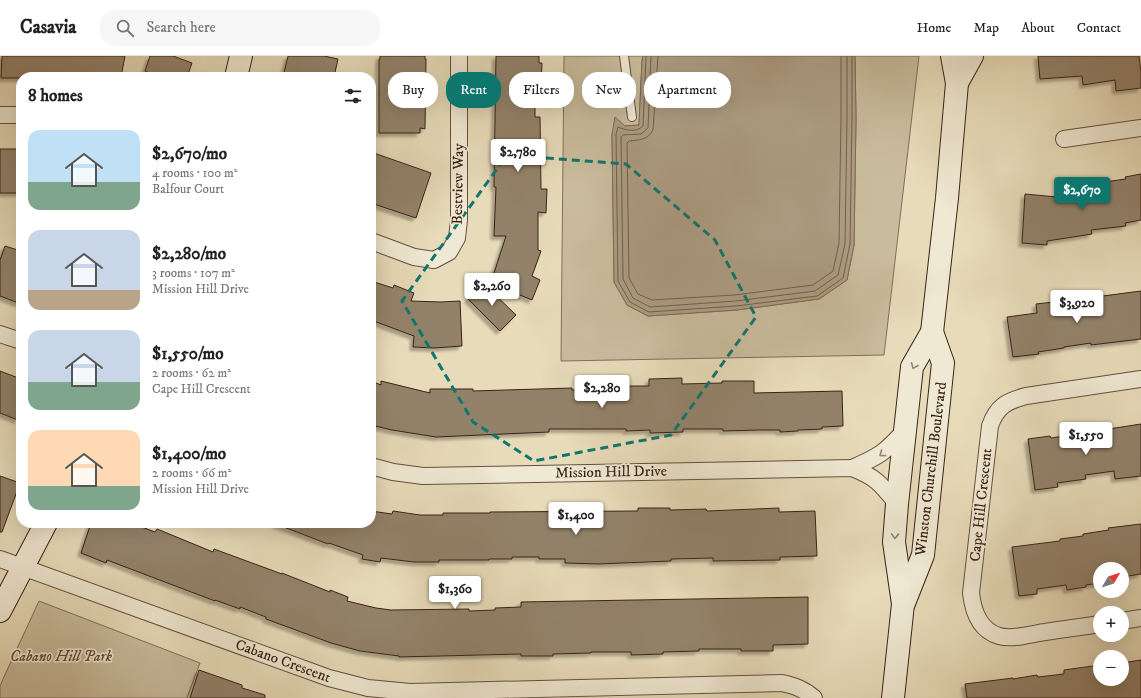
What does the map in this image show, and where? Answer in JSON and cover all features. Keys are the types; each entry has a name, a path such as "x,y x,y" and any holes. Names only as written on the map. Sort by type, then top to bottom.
{"main road":[{"path":"237,72 240,56"},
{"name":"Winston Churchill Boulevard","path":"893,698 903,604 894,542 897,504 912,367 932,332 947,198 956,83 952,56"},
{"name":"Winston Churchill Boulevard","path":"956,83 972,56"},
{"name":"Winston Churchill Boulevard","path":"903,604 923,555 943,364 932,332"},
{"path":"0,611 43,528"}],"street":[{"name":"Bestview Way","path":"376,243 414,257 434,260 448,252 457,238 459,220 459,56"},
{"path":"0,115 16,115"},
{"path":"1064,139 1141,128"},
{"path":"0,334 16,339"},
{"name":"Cape Hill Crescent","path":"1093,625 1015,637 1000,636 987,630 978,620 972,607 972,593 990,426 994,416 1001,407 1011,400 1026,396 1141,379"},
{"name":"Mission Hill Drive","path":"376,467 394,472 423,476 852,468 885,452 905,430"},
{"name":"Mission Hill Drive","path":"852,468 875,479 897,504"},
{"name":"Cabano Crescent","path":"0,559 329,678 368,688 410,692 782,683 797,687 807,692 814,698"},
{"path":"1129,620 1141,618"}],"lane":[{"path":"624,56 632,117"}],"highlighted area":[{"path":"507,155 626,164 715,240 756,317 671,435 534,461 473,422 402,301"}],"green space":[{"path":"564,56 643,56 639,125 624,126 612,134 614,282 627,305 648,316 737,310 819,299 847,280 854,245 856,118 855,56 919,56 884,355 561,361 563,108 574,108 574,72 564,72"},
{"name":"Cabano Hill Park","path":"39,601 200,663 187,698 0,698 0,686"}],"water":[{"path":"643,56 855,56 856,118 854,245 847,280 819,299 737,310 648,316 627,305 614,282 612,134 615,117 625,126 639,125"}],"building":[{"path":"2,56 125,56 122,72 16,72 16,78 1,78"},
{"path":"150,56 173,56 192,63 189,72 145,71"},
{"path":"288,56 324,56 338,59 335,72 284,72"},
{"path":"380,56 425,56 426,72 388,72 388,108 425,108 425,129 420,128 420,133 379,133"},
{"path":"496,56 539,56 539,63 542,63 542,72 509,72 509,108 535,108 535,117 540,117 541,189 547,189 546,213 538,212 538,250 541,251 532,276 540,280 532,300 486,281 494,273 506,236 494,236 496,187 494,187 495,108 501,108 501,72 496,72"},
{"path":"1038,56 1139,56 1141,88 1116,91 1115,80 1083,85 1082,76 1040,79"},
{"path":"0,149 16,149 16,193 0,193"},
{"path":"376,154 431,173 416,218 376,205"},
{"path":"1141,174 1141,220 1125,223 1126,226 1091,230 1092,234 1047,241 1047,245 1022,243 1025,194 1057,197 1091,191 1090,184 1126,179 1125,177"},
{"path":"5,246 16,249 16,302 0,296 0,260"},
{"path":"376,283 393,288 394,285 414,293 411,301 460,301 462,346 434,348 413,347 414,336 376,322"},
{"path":"483,283 516,315 500,331 468,299"},
{"path":"1141,291 1141,339 1091,345 1091,343 1038,352 1039,354 1013,357 1007,317 1037,313 1036,304"},
{"path":"0,371 16,377 16,419 0,413"},
{"path":"682,378 682,384 722,383 722,381 754,381 754,393 842,391 843,426 780,432 780,430 723,431 723,429 683,429 683,432 650,433 650,430 626,431 626,429 549,429 549,432 436,437 376,426 376,383 381,385 381,381 430,393 430,389 473,389 473,391 572,388 572,390 598,389 598,392 625,392 624,386 649,386 649,379"},
{"path":"1141,424 1141,476 1115,479 1114,471 1085,475 1086,479 1057,483 1058,487 1035,490 1028,439 1050,436 1051,438"},
{"path":"0,476 16,482 16,494 2,532 0,532"},
{"path":"638,508 670,508 670,510 706,509 707,511 779,508 779,512 815,511 817,556 780,557 780,560 713,561 713,558 598,564 565,563 565,559 539,559 539,557 512,557 512,559 489,560 439,560 439,562 414,562 381,558 380,562 362,559 363,555 329,543 328,544 286,528 376,528 376,512 392,514 393,511 420,515 443,515 443,513 490,512 638,511"},
{"path":"1141,524 1141,574 1129,576 1129,562 1093,562 1093,584 1086,585 1086,587 1067,590 1066,585 1037,589 1037,594 1019,596 1012,547 1060,541 1060,539 1083,536 1083,534 1109,530 1108,528"},
{"path":"89,528 144,528 155,532 157,529 213,552 214,549 330,592 330,590 348,597 347,601 391,610 495,610 495,608 521,607 521,602 808,597 808,644 773,645 773,651 699,649 699,651 631,655 631,652 591,652 553,654 553,656 521,656 521,654 399,657 360,651 331,643 266,619 266,617 240,607 240,609 215,601 107,560 106,563 81,553"},
{"path":"1141,660 1141,698 967,698 965,684 1037,675 1038,677 1064,674 1064,670 1093,666 1093,686 1129,686 1129,662"},
{"path":"199,670 242,685 242,688 265,695 265,698 190,698"}]}
